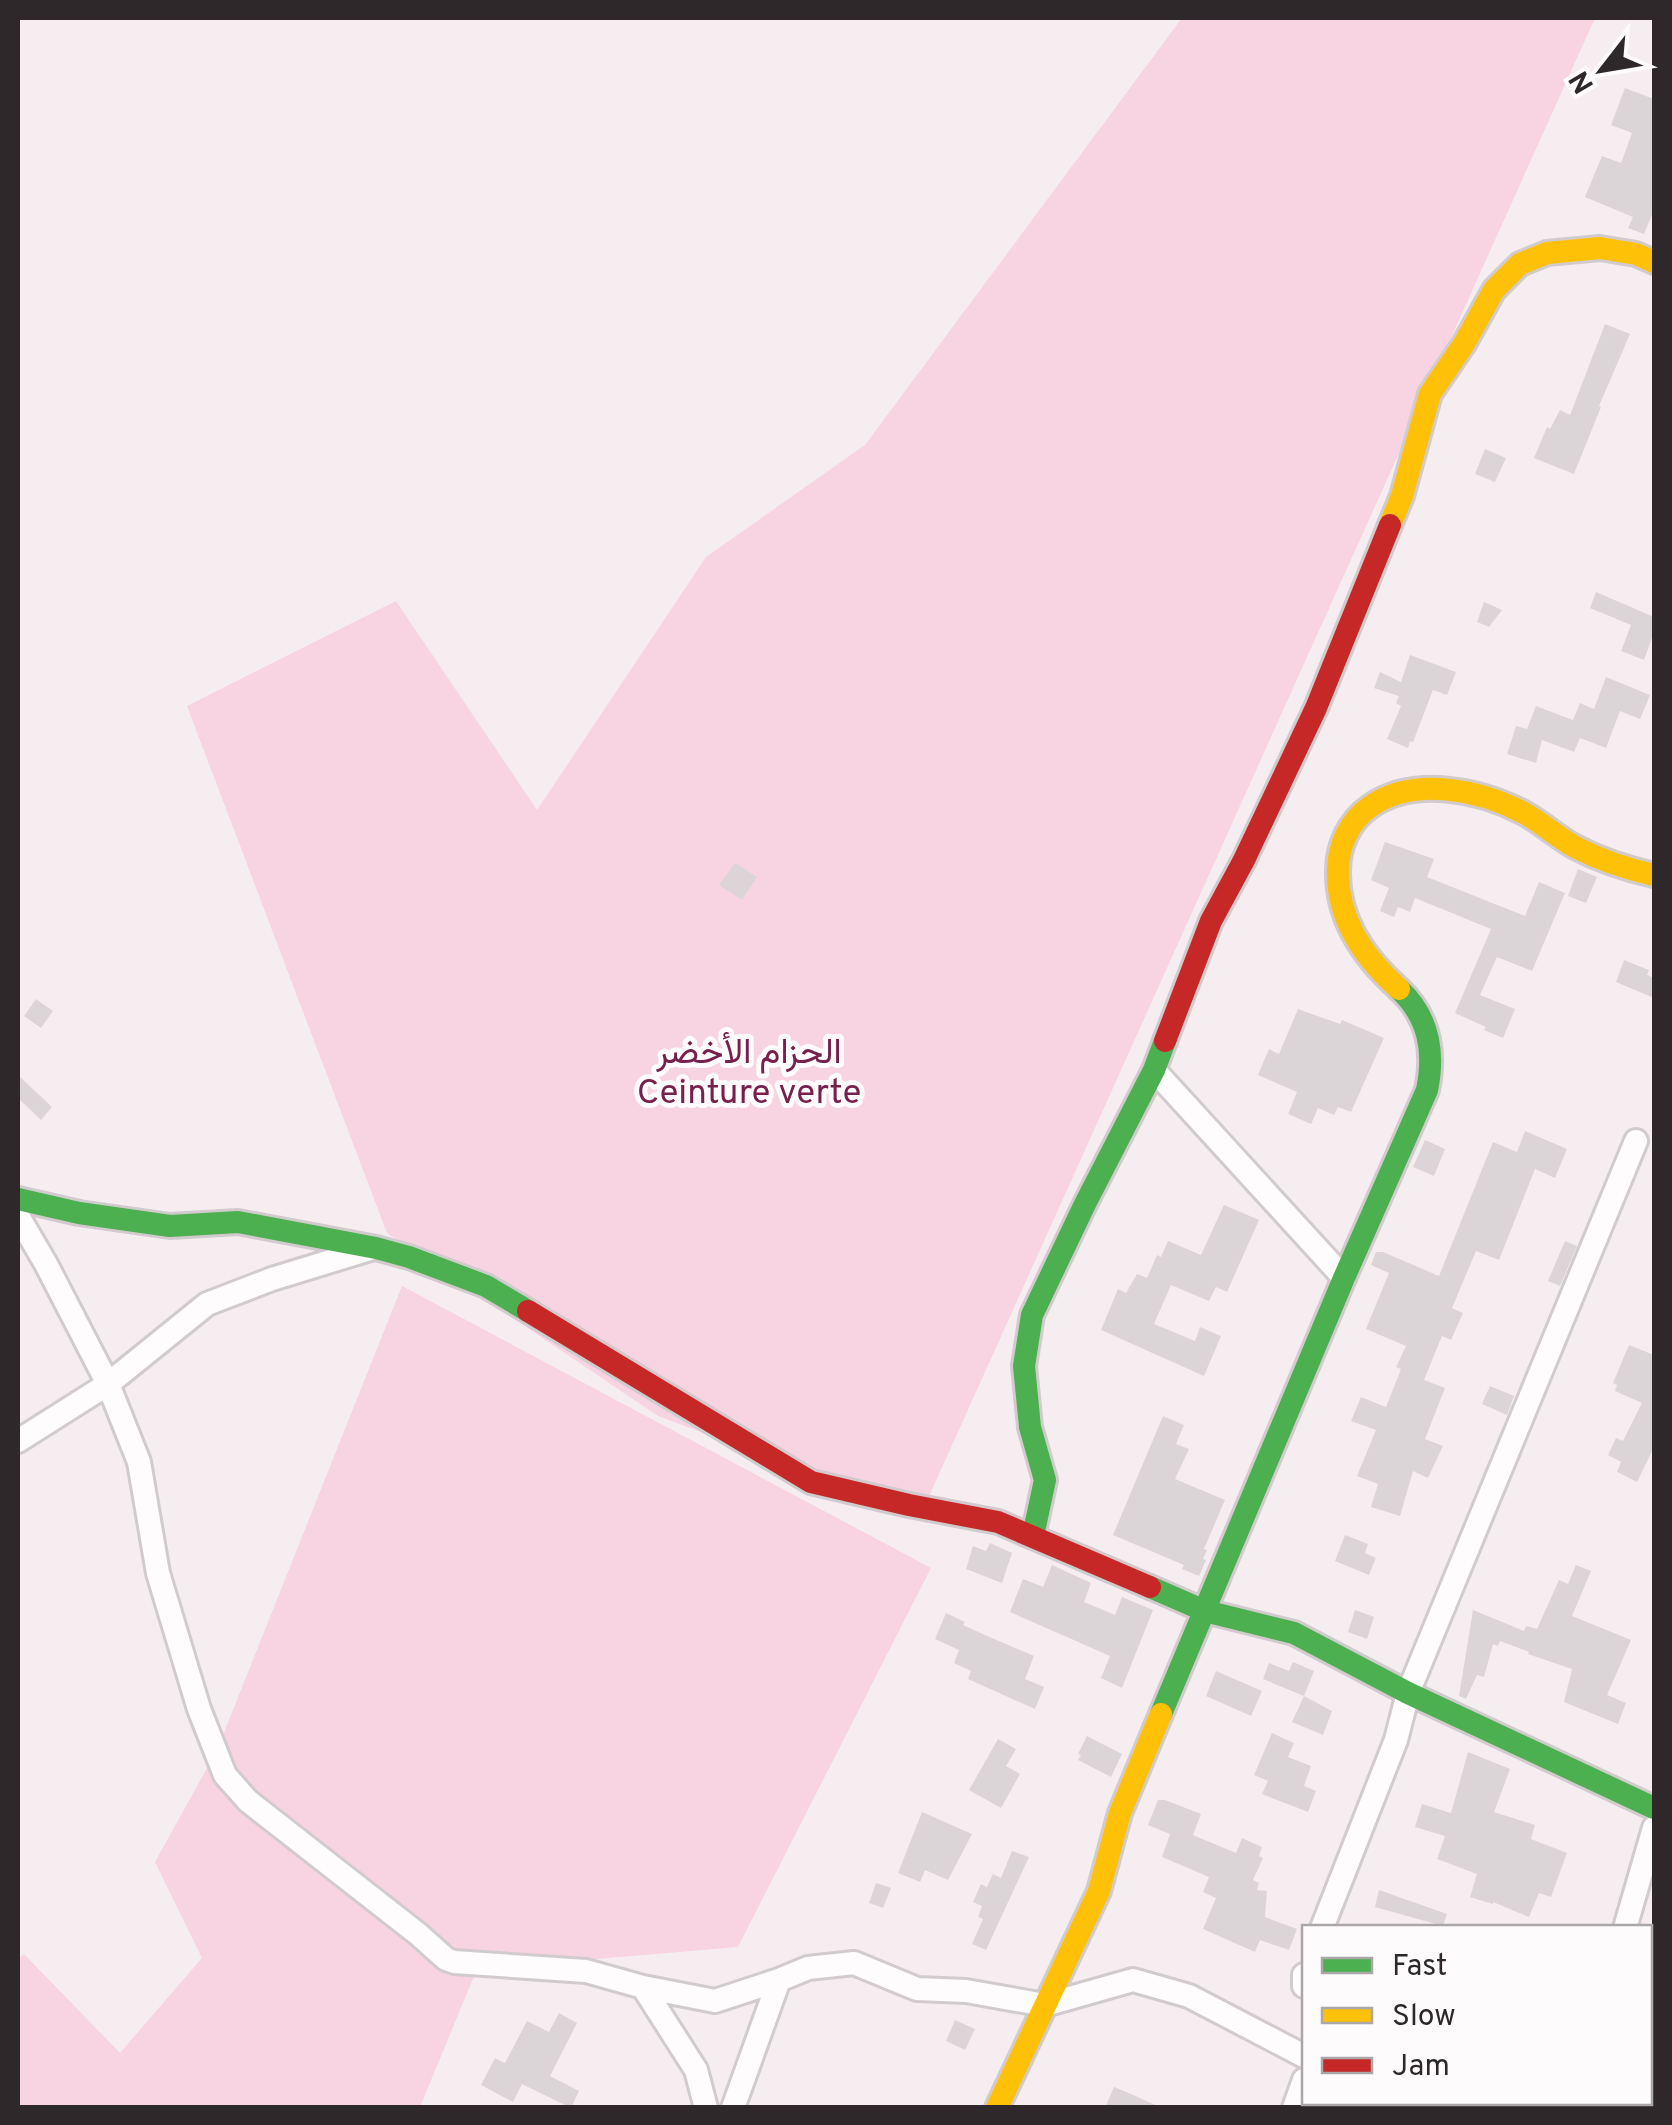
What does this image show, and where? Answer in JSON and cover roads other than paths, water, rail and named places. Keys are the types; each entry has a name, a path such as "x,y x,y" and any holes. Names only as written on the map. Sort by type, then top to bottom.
{"street":[{"path":"1034,1536 1045,1480 1030,1427 1024,1366 1032,1315 1154,1070 1211,921 1316,708 1402,496 1430,394 1494,290 1520,264 1547,253 1600,248 1636,254 1654,262"},
{"path":"997,2108 1098,1891 1120,1813 1344,1278 1428,1090 1431,1043 1420,1014 1370,961 1348,923 1337,877 1342,841 1351,824 1364,810 1395,794 1430,789 1465,792 1521,812 1594,856 1654,875"},
{"path":"1154,1070 1344,1278"},
{"path":"1323,1925 1396,1740 1408,1693 1636,1141"},
{"path":"18,1199 79,1213 170,1226 238,1222 409,1257 486,1286 811,1482 998,1522 1205,1611 1294,1633 1408,1693 1654,1808"},
{"path":"18,1216 108,1384 139,1462 158,1574 199,1709 225,1775 248,1802 446,1959 466,1964 586,1971 715,2002 808,1968 854,1963 917,1989 966,1990 1045,2005 1132,1980 1189,1996 1302,2055"},
{"path":"18,1441 108,1384 207,1304 272,1278 376,1248"},
{"path":"1624,1923 1654,1828"},
{"path":"733,2108 779,1980"},
{"path":"643,1987 696,2070 706,2108"}],"park label":[{"name":"الحزام الأخضر Ceinture verte","path":"749,1071"}]}
